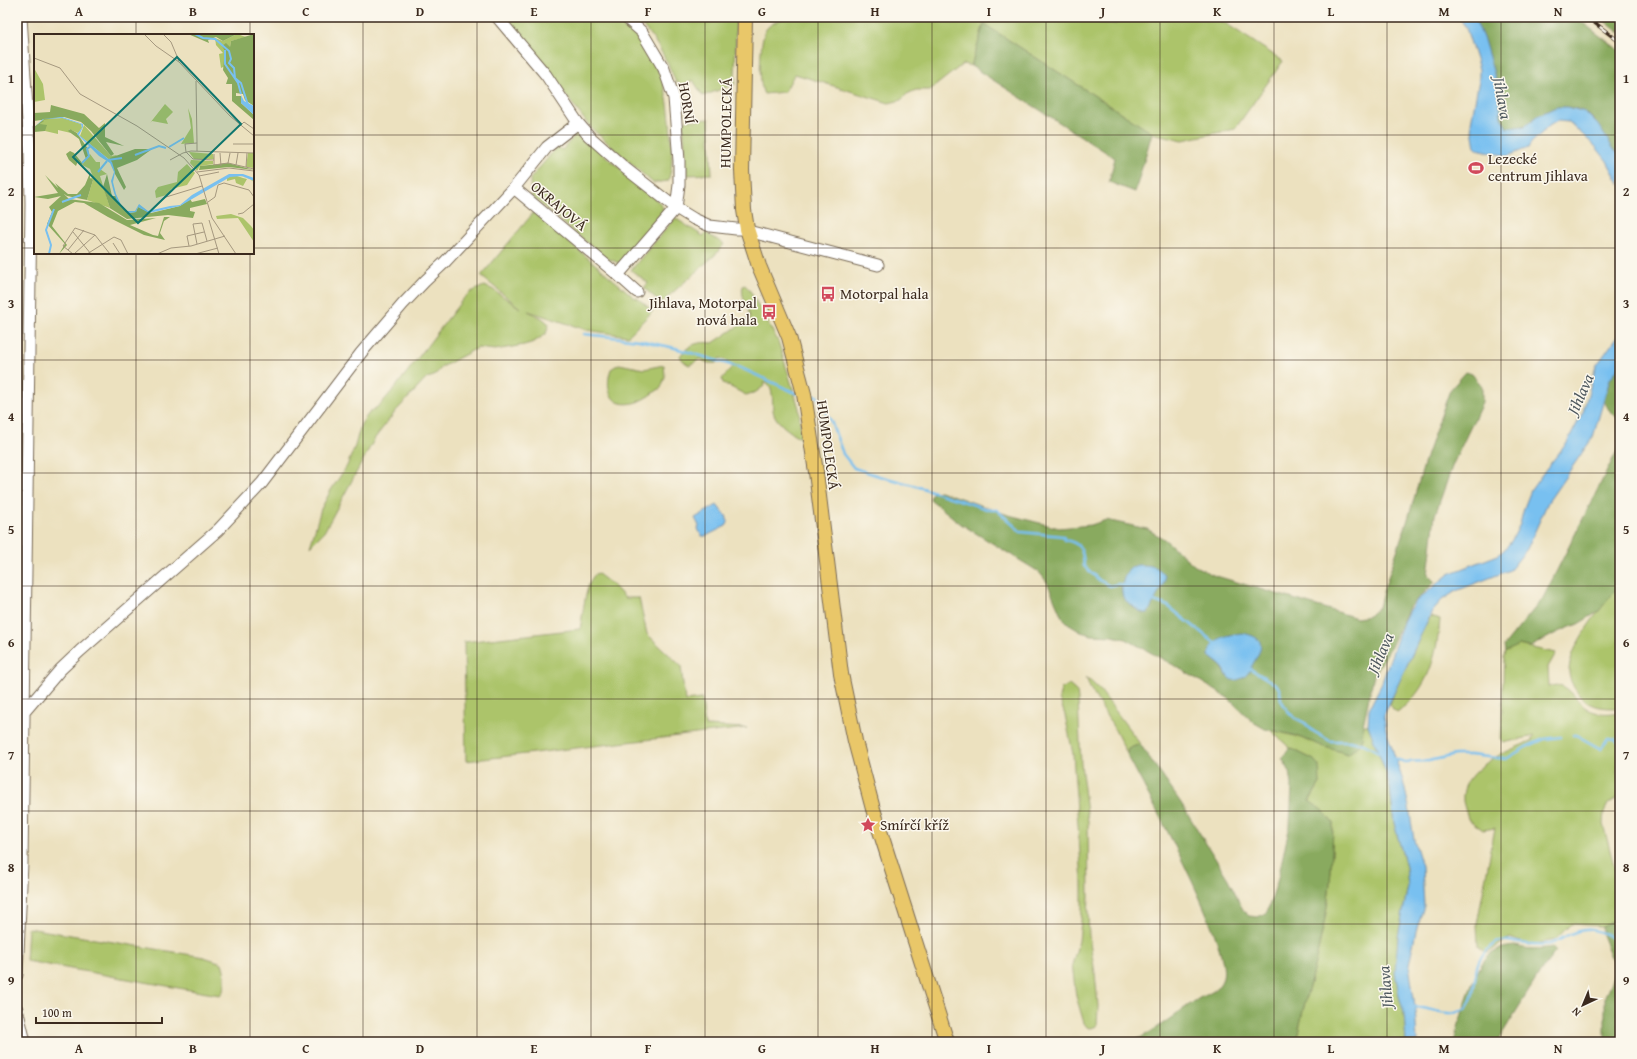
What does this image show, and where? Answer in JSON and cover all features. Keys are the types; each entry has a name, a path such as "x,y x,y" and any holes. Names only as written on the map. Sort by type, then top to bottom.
{"main road":[{"name":"HUMPOLECKÁ","path":"745,17 742,170 744,210 747,229 753,250 789,337 799,370 816,472 841,674 855,741 873,809 947,1042"}],"street":[{"path":"17,975 22,862 25,711 24,679 31,204 30,152 21,17"},
{"path":"497,17 546,76 578,123 589,136 625,168 676,208 694,219 710,226 736,230 747,229 752,232 878,265"},
{"name":"HORNÍ","path":"625,17 642,32 664,69 674,98 679,161 679,185 676,208"},
{"name":"OKRAJOVÁ","path":"578,123 548,147 514,188 637,292"},
{"path":"25,711 60,670 80,651 218,530 240,508 262,483 361,353 424,281 444,263 514,188"},
{"path":"618,275 676,208"},
{"path":"17,1009 24,1042"}],"green space":[{"path":"505,17 617,17 631,31 652,57 664,86 670,119 672,149 670,176 668,181 653,183 591,128"},
{"path":"634,17 736,17 735,84 703,96 693,80 683,87 679,82 676,83 659,47"},
{"path":"786,17 983,17 984,21 985,17 1083,17 1090,22 1116,24 1120,17 1216,17 1283,61 1235,129 1183,140 1152,133 984,24 971,66 963,64 930,90 916,90 907,94 901,100 889,103 795,74 784,92 764,94 760,73 763,36 769,26"},
{"path":"1474,17 1575,17 1620,51 1620,155 1612,147 1592,118 1586,113 1573,108 1559,108 1545,112 1526,125 1507,128 1501,117 1499,91 1484,40"},
{"path":"1599,17 1620,17 1620,33"},
{"path":"984,24 1152,133 1135,192 1109,182 1115,158 971,66"},
{"path":"709,119 712,174 687,175 683,121"},
{"path":"578,132 661,204 663,208 662,216 621,264 604,257 531,196 530,179 557,147 562,150"},
{"path":"534,212 635,298 636,297 653,311 628,336 587,330 528,311 542,318 549,324 546,334 534,342 495,350 477,348 442,367 434,376 427,378 395,412 375,438 324,532 310,546 321,509 331,490 347,466 355,446 361,424 369,413 381,404 398,384 463,299 471,292 484,286 492,289 520,308 481,276"},
{"path":"675,218 703,236 706,233 724,244 715,255 661,303 644,288 648,283 631,270"},
{"path":"745,285 749,289 778,341 799,408 801,438 788,430 776,418 773,409 772,392 767,382 764,383 764,386 756,392 746,395 723,383 722,379 732,367 727,361 720,358 716,363 708,363 700,359 689,365 680,356 683,352 695,344 703,342 713,343 750,318 742,291 743,286"},
{"path":"619,364 644,369 664,365 665,377 661,388 637,402 628,404 616,401 609,391 608,384 611,369"},
{"path":"1620,365 1620,420 1609,410 1604,401 1610,379"},
{"path":"1466,372 1472,374 1482,386 1482,403 1453,464 1435,515 1428,575 1435,582 1409,607 1391,647 1374,675 1363,725 1362,743 1348,754 1293,735 1265,729 1253,722 1228,698 1177,667 1126,639 1112,636 1092,635 1081,632 1071,626 1062,617 1047,582 1039,572 961,524 930,499 932,493 940,491 1005,514 1059,528 1091,525 1106,520 1147,529 1164,539 1195,566 1213,575 1357,618 1369,616 1379,607 1408,519 1427,454 1450,390","holes":["1123,584 1154,601 1148,613 1143,613 1134,608 1121,589","1231,635 1228,677 1221,666 1209,656 1211,648 1216,642"]},
{"path":"1620,445 1620,585 1598,612 1578,624 1558,632 1530,647 1518,645 1505,652 1504,646 1543,598"},
{"path":"597,573 614,586 625,598 639,598 647,634 681,666 685,701 702,699 705,726 747,728 466,761 464,642 580,629 587,590 593,577"},
{"path":"1620,585 1620,708 1607,708 1590,704 1577,692 1570,677 1570,661 1588,626"},
{"path":"1431,616 1440,619 1434,658 1424,682 1417,693 1397,712 1390,704 1423,629"},
{"path":"1518,645 1556,653 1548,667 1549,687 1556,685 1566,688 1586,708 1594,712 1620,712 1618,773 1620,776 1620,796 1608,804 1604,812 1603,824 1620,888 1620,923 1613,921 1602,926 1571,924 1555,940 1529,945 1510,938 1488,952 1485,952 1478,947 1477,924 1495,828 1483,830 1468,819 1463,801 1464,789 1469,779 1487,762 1531,741 1534,736 1503,743 1501,741 1504,656 1505,651"},
{"path":"1086,677 1100,690 1140,744 1128,749 1127,754 1115,730 1090,688"},
{"path":"1069,685 1077,692 1081,764 1088,821 1089,936 1095,973 1098,1006 1097,1026 1091,1028 1087,1027 1084,1023 1076,996 1072,965 1079,941 1082,911 1082,882 1073,754 1065,715 1059,698 1061,689"},
{"path":"1363,725 1368,725 1386,773 1390,788 1394,823 1406,867 1408,886 1398,937 1399,996 1404,1012 1406,1042 1296,1042 1326,911 1331,873 1333,823 1321,809 1309,802 1320,783 1314,760 1290,748 1270,730 1348,754 1362,743"},
{"path":"1140,744 1181,803 1228,879 1243,910 1249,916 1258,917 1267,912 1277,882 1290,825 1292,785 1290,772 1282,758 1290,748 1314,760 1319,766 1320,783 1309,801 1321,809 1333,823 1331,873 1324,923 1296,1042 1132,1042 1158,1027 1200,998 1214,991 1223,978 1222,960 1202,902 1127,754 1128,749"},
{"path":"1613,921 1620,923 1620,1042 1605,1042 1605,996 1616,969 1602,935 1602,926"},
{"path":"28,928 204,957 222,963 225,975 223,992 220,995 26,961"},
{"path":"1515,946 1534,949 1553,947 1556,951 1543,968 1497,1042 1454,1042 1468,994 1479,969 1491,953 1503,948"}],"water":[{"path":"1459,17 1474,17 1484,40 1499,91 1501,117 1507,128 1525,126 1539,115 1556,107 1568,107 1585,112 1598,125 1615,151 1620,155 1620,185 1607,161 1596,147 1569,122 1557,121 1549,126 1531,143 1528,148 1508,156 1477,149 1475,147 1471,123 1479,80 1479,69 1466,28"},
{"path":"1620,333 1620,365 1610,379 1593,437 1548,502 1527,549 1510,570 1456,591 1442,600 1432,611 1384,715 1386,730 1403,781 1414,840 1422,866 1424,906 1416,931 1409,965 1415,1006 1417,1042 1406,1042 1404,1013 1399,996 1395,972 1398,937 1408,886 1406,867 1394,823 1390,788 1386,773 1368,725 1369,709 1381,685 1403,622 1409,610 1416,601 1449,574 1498,555 1512,540 1520,524 1531,490 1567,443 1583,412 1596,366"},
{"path":"717,505 726,515 728,523 726,526 706,536 702,536 695,518"},
{"path":"1137,565 1156,568 1165,576 1165,581 1148,613 1139,611 1125,600 1122,592 1124,578 1128,570"},
{"path":"1242,633 1258,639 1261,646 1258,656 1247,674 1240,679 1232,680 1221,666 1209,656 1210,650 1212,645 1220,638"}],"waterway":[{"path":"584,334 639,340 675,348 741,368 798,394"},
{"path":"809,395 817,396 831,421 843,454 854,468 990,510 997,510 1021,532 1063,536 1065,540 1075,543 1080,548 1084,566 1099,580 1110,586 1118,584 1126,586"},
{"path":"1151,600 1168,606 1216,644"},
{"path":"1247,667 1277,685 1280,691 1281,700 1287,710 1313,731 1330,741 1350,741 1364,744 1380,753"},
{"path":"1573,735 1576,735 1601,749 1608,738 1615,739 1619,743 1620,748"},
{"path":"1395,759 1405,762 1429,761 1455,755 1506,759 1526,747 1544,739 1561,737"},
{"path":"1414,1007 1446,1013 1458,1012 1464,1009 1472,998 1477,968 1482,956 1494,944 1501,941 1526,944 1549,944 1573,933 1586,930 1604,933 1616,941"}],"railway":[{"path":"1587,17 1620,42"}],"place":[{"name":"Lezecké centrum Jihlava","path":"1476,168"},
{"name":"Motorpal hala","path":"828,294"},
{"name":"Jihlava, Motorpal nová hala","path":"769,312"},
{"name":"Smírčí kříž","path":"868,825"}],"water label":[{"name":"Jihlava","path":"1503,98"},
{"name":"Jihlava","path":"1580,394"},
{"name":"Jihlava","path":"1380,653"},
{"name":"Jihlava","path":"1385,987"}]}
